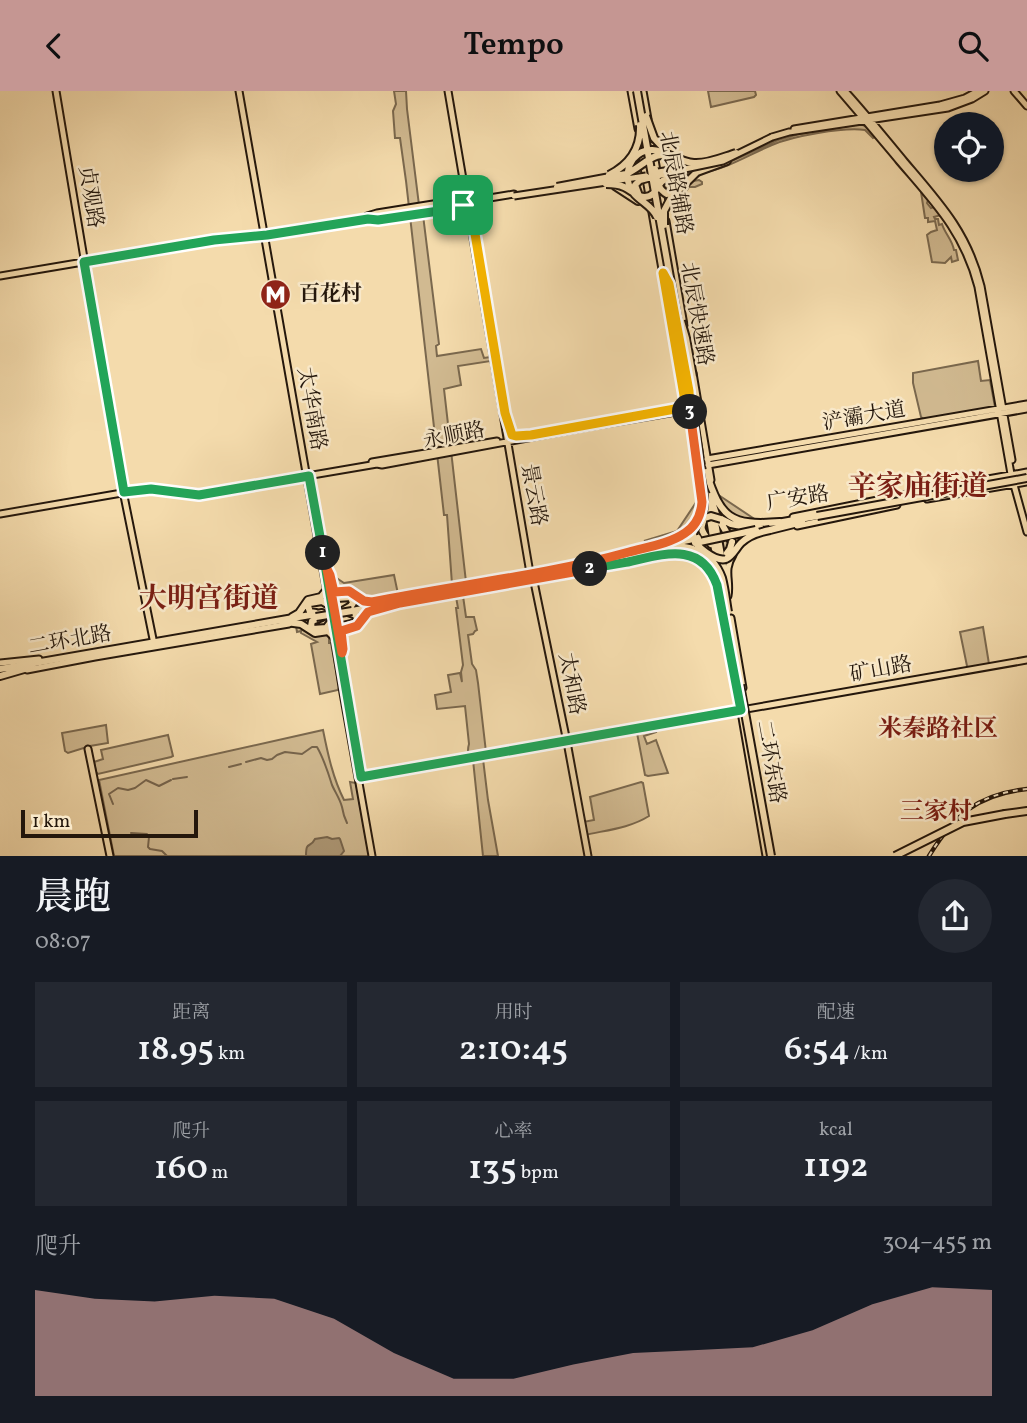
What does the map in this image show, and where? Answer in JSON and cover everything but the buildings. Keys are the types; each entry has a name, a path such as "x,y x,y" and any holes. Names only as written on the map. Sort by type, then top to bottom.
{"highway":[{"name":"北辰快速路","path":"638,91 676,308 690,406 699,456 710,495 718,554 726,582 725,594"},
{"path":"638,91 654,138 680,160"},
{"path":"594,180 619,170 634,153 640,132 638,91"},
{"path":"649,147 650,172 651,181 652,188 647,194 640,194 635,188 638,181 643,179 651,177 659,175 674,171"},
{"path":"561,188 606,184 621,186 648,197 653,194 658,188 660,184 663,181 667,179 673,180 676,185 673,192 667,194 659,187 659,184 654,164 649,147"},
{"path":"665,246 653,209 636,196 630,187 629,167 638,155 652,150 689,163 701,163 737,154"},
{"path":"665,246 664,211 668,201 697,172 718,165 737,154"},
{"path":"561,188 626,174 653,156 665,155 677,162 683,171 678,190"},
{"path":"606,184 618,187 648,207 658,223"},
{"path":"676,308 682,373"},
{"path":"676,308 686,338 693,377"},
{"path":"679,325 690,406"},
{"name":"北辰快速路","path":"690,406 699,456 705,468"},
{"path":"654,548 681,538 699,523 705,509 705,468"},
{"path":"705,468 704,507 693,534 700,548 717,558 725,559 748,537 767,527"},
{"path":"641,556 767,527 1027,478"},
{"name":"北辰快速路","path":"707,486 725,594"},
{"path":"707,486 731,517 767,527"},
{"path":"679,546 698,546 718,556 725,555 730,549 732,542 716,514 710,495"},
{"path":"783,524 826,511"},
{"path":"718,554 702,531 702,521 708,516 736,525 767,527"},
{"path":"794,520 817,518"},
{"path":"654,548 808,520"},
{"path":"726,582 729,556 738,543 767,527"},
{"path":"654,548 684,546 710,559 722,579 739,685"},
{"name":"二环北路","path":"612,560 654,548"},
{"name":"二环北路","path":"0,669 19,668 407,601 612,560 654,548"},
{"path":"641,556 675,551 692,554 705,562 725,594"},
{"name":"二环北路","path":"407,601 641,556"},
{"path":"276,626 297,615 308,600 328,592 335,595 350,593 363,602 375,605"},
{"name":"二环东路","path":"725,594 770,856"},
{"path":"315,618 311,622 313,629 326,628 334,623 342,626 355,623 357,617 350,610 353,598 337,598 330,603 312,602 308,606 310,612 325,614"},
{"path":"284,621 301,624 315,633 328,631 336,635 344,628 357,625 363,613 375,605"},
{"name":"二环北路","path":"19,668 132,646 315,618 325,614"},
{"path":"736,661 736,675"},
{"path":"0,669 38,663"},
{"path":"895,856 957,824 977,818 1026,813"},
{"path":"901,856 960,826 1005,815"}],"main road":[{"name":"贞观路","path":"57,91 84,260 154,643"},
{"name":"太华南路","path":"240,91 373,856"},
{"name":"景云路","path":"450,91 532,577"},
{"name":"北辰路辅路","path":"612,560 678,537 693,526 700,514 702,502 699,456 639,138 638,91"},
{"name":"北辰路辅路","path":"638,91 662,199 705,468 716,497 726,510 739,518"},
{"path":"843,91 945,214 964,245 978,287 1014,479 1027,532"},
{"path":"866,119 951,103 978,91"},
{"path":"0,275 710,165 800,127 948,108 985,91"},
{"path":"1015,91 1027,105"},
{"path":"866,119 915,182"},
{"path":"639,138 649,147 665,246 672,257"},
{"path":"649,147 654,191 704,449 705,468"},
{"path":"561,188 698,165 737,154"},
{"path":"651,205 654,191"},
{"path":"660,206 662,199"},
{"path":"660,256 665,246"},
{"path":"671,282 674,272"},
{"path":"663,273 671,282"},
{"path":"682,373 691,391"},
{"path":"693,377 691,391 699,456"},
{"name":"浐灞大道","path":"705,468 1027,404"},
{"name":"永顺路","path":"0,513 125,491 151,489 199,495 307,475 382,465 690,406"},
{"name":"浐灞大道","path":"1002,410 1027,409"},
{"path":"506,427 512,436 523,437"},
{"path":"493,443 504,437 506,427"},
{"path":"510,451 513,442 523,437"},
{"path":"493,443 504,443 510,451"},
{"path":"984,482 997,477"},
{"name":"广安路","path":"739,518 764,522 997,477 1014,479"},
{"name":"广安路","path":"725,594 729,590 728,565 737,549 758,534 817,518 863,512 893,503 1027,478"},
{"path":"851,506 1014,479"},
{"path":"1014,479 1027,526"},
{"path":"783,524 817,518"},
{"path":"532,577 663,554 683,554 696,558 708,567 715,579 728,620"},
{"path":"324,568 330,575 336,593 351,592 368,602 407,601"},
{"path":"324,568 339,662"},
{"path":"154,643 293,615 307,599 324,593 324,568"},
{"name":"太和路","path":"532,577 586,856"},
{"path":"339,662 343,649 341,632 358,625 368,612 407,601"},
{"path":"132,646 300,624 313,633 331,634 343,691"},
{"path":"336,635 342,653"},
{"path":"154,643 180,638"},
{"path":"736,661 770,856"},
{"name":"矿山路","path":"360,778 1027,661"},
{"path":"0,669 48,662"},
{"path":"0,669 48,662"},
{"name":"太华南路","path":"339,662 360,778"},
{"path":"736,675 744,711"},
{"path":"87,749 109,856"}],"shaded area":[{"path":"394,91 406,91 439,344 436,346 437,356 481,349 484,358 491,357 491,361 458,366 461,385 444,389 466,582 463,596 466,617 474,617 477,630 468,635 478,683 486,752 483,759 498,856 483,856 473,760 468,751 465,706 437,709 435,695 451,692 448,675 460,673 462,682 463,665 406,181 400,138 395,138"},
{"path":"708,91 755,91 756,95 711,107"},
{"path":"861,124 875,137 865,130 844,130 792,138 729,165 701,173 692,178 702,184 689,187 678,203 672,199 666,202 662,180 664,178 725,164 778,140 799,134"},
{"path":"921,192 931,208 934,207 941,215 934,217 938,219 939,225 942,224 956,250 958,260 952,262 951,257 945,263 932,262 927,235 937,230 935,221 928,222 928,218 925,218"},
{"path":"978,361 981,381 990,380 995,407 924,419 921,417 913,373"},
{"path":"717,494 756,520 762,520 765,533 748,541 741,548 715,586 708,571 697,561 683,555 666,555 667,537 675,533 644,541 677,531 699,498"},
{"path":"332,575 344,583 394,575 398,594 370,601 351,590 335,591"},
{"path":"296,626 312,635 329,635 338,690 320,694 311,644 317,642 301,631 297,632"},
{"path":"983,627 989,664 969,668 960,632"},
{"path":"106,725 108,743 68,753 65,751 62,733"},
{"path":"655,728 656,732 644,736 647,744 656,740 668,773 648,776 645,775 637,733"},
{"path":"323,730 334,775 344,800 353,799 350,782 356,783 369,856 114,856 99,780"},
{"path":"168,735 173,756 98,774 96,772 94,762 103,759 101,750"},
{"path":"641,782 649,816 626,826 585,835 583,822 594,820 590,797"},
{"path":"315,839 340,839 344,851 340,856 306,856 308,846"}],"waterway":[{"path":"246,762 261,758 272,759 285,752 302,754 312,747 317,747 347,823"},
{"path":"229,767 241,764"},
{"path":"173,779 187,777"},
{"path":"113,804 109,794 118,788 128,790 146,780 159,786 171,780"},
{"path":"131,833 147,834 148,847 162,851 167,856"}],"tunnel":[{"path":"411,212 424,210"}],"railway":[{"path":"929,856 948,829 969,809 995,796 1027,789"}],"place":[{"name":"百花村","path":"276,294"}],"district":[{"name":"辛家庙街道","path":"918,487"},
{"name":"大明宫街道","path":"209,599"},
{"name":"米秦路社区","path":"938,730"},
{"name":"三家村","path":"936,813"}],"route":[{"path":"470,204 505,413 513,436 686,407 663,273 669,284 689,391 702,495 700,514 693,526 678,537 612,557 372,602 364,601 349,591 334,592 327,569 342,653 341,631 357,626 365,614 373,610 663,554 683,554 702,562 715,579 741,710 361,777 309,476 199,495 151,489 124,492 84,262 214,240 267,235 368,219 378,220 459,208 463,205 470,204"}]}
